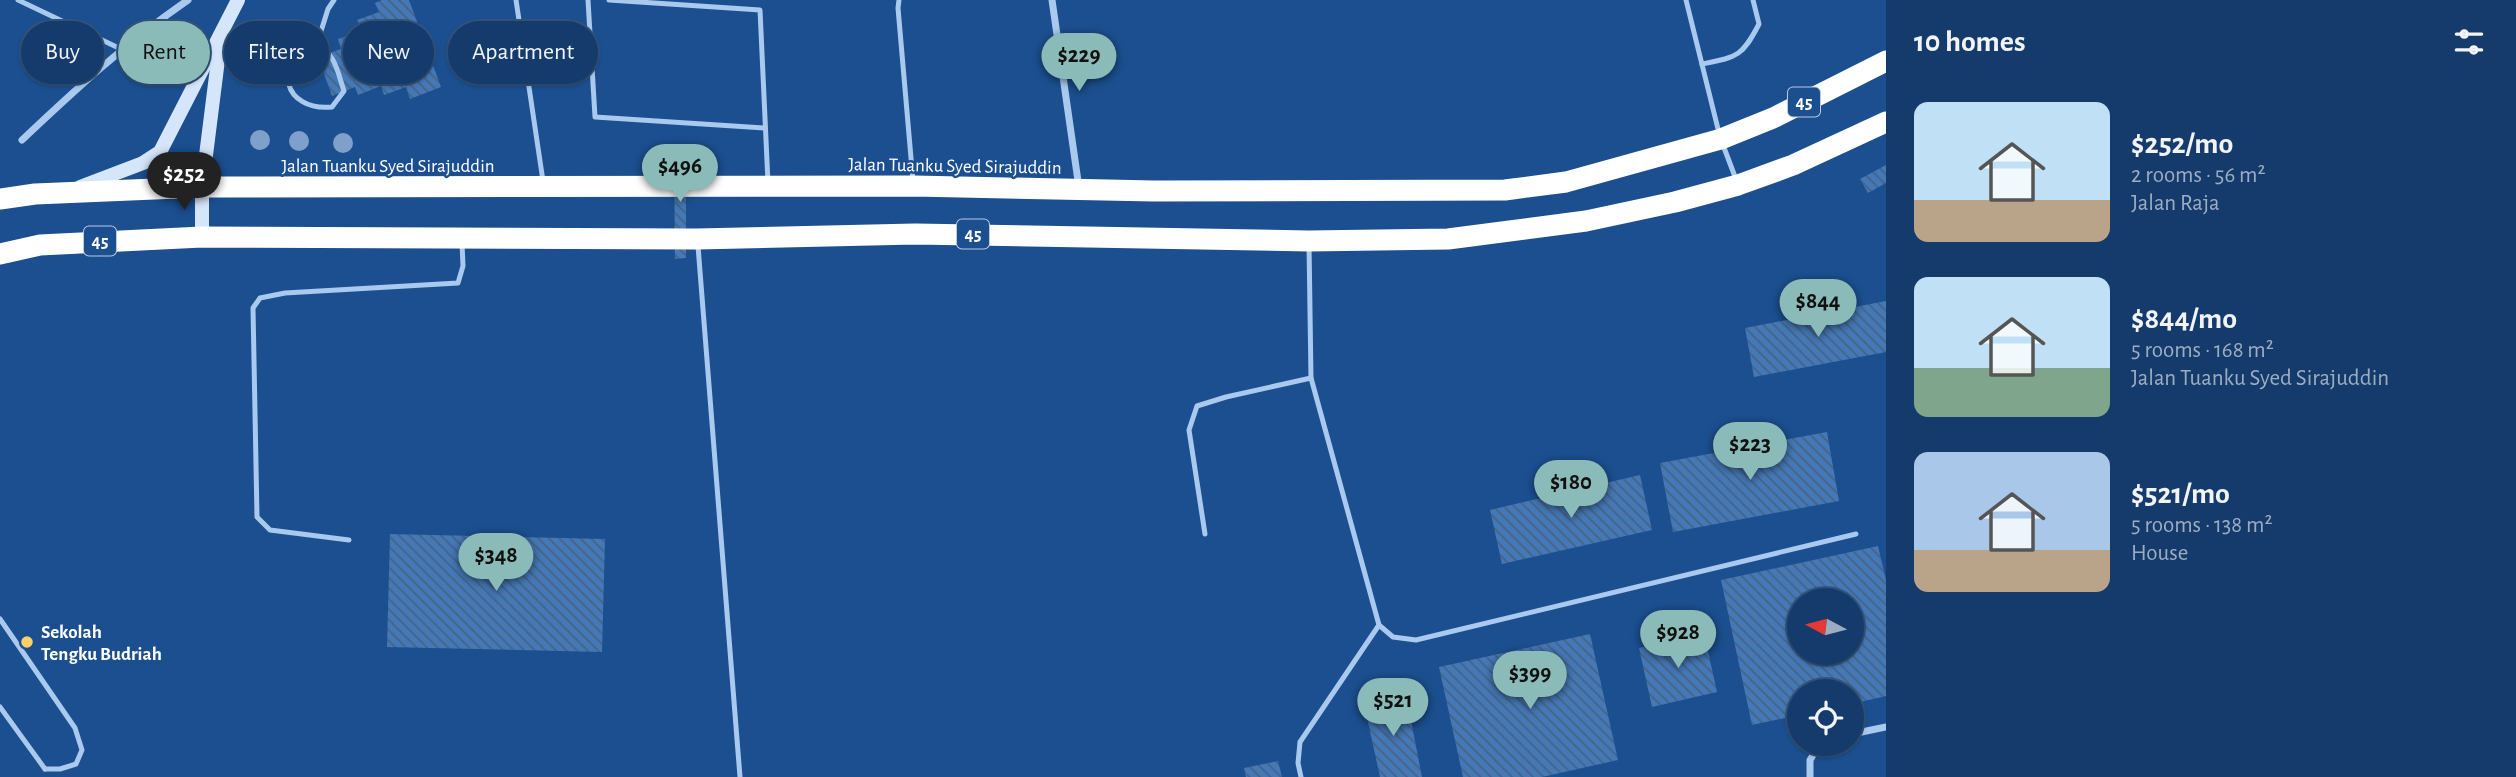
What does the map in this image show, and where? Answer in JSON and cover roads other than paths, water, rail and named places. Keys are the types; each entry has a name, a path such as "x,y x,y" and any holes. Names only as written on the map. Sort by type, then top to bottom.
{"highway":[{"name":"Jalan Tuanku Syed Sirajuddin","path":"0,199 202,187 914,186 1505,190 1566,182 1721,139 1773,118 1886,61"},
{"name":"45","path":"0,254 40,245 202,237 462,240 697,239 915,234 1309,241 1448,239 1586,221 1738,185 1793,165 1886,122"}],"street":[{"path":"157,21 188,0"},
{"path":"66,193 143,163 160,152 238,0"},
{"path":"1052,0 1079,189"},
{"path":"202,237 202,187 221,32"},
{"path":"22,140 118,54"},
{"path":"1864,732 1886,727"},
{"path":"1810,777 1812,756"}],"lane":[{"path":"18,0 118,48"},
{"path":"323,21 334,0"},
{"path":"516,0 544,188"},
{"path":"588,0 595,117 765,128"},
{"path":"609,0 760,10 768,186"},
{"path":"899,0 914,186"},
{"path":"1686,0 1721,139 1738,185"},
{"path":"1702,64 1733,58 1748,46 1759,24 1753,0"},
{"path":"316,47 324,48 330,53 344,91 332,107 310,107 295,97 290,89 288,80 293,62 306,50 316,47"},
{"path":"697,239 740,777"},
{"path":"349,540 270,530 257,517 253,308 260,298 285,293 458,283 463,265 462,240"},
{"path":"1309,241 1311,378 1379,625 1393,637 1416,640 1856,534"},
{"path":"1205,534 1189,430 1198,406 1311,378"},
{"path":"0,619 75,728 82,750 76,764 60,769 45,769"},
{"path":"1301,777 1298,763 1300,742 1379,625"},
{"path":"0,707 45,769"},
{"path":"43,777 45,769"}],"place":[{"name":"Sekolah Tengku Budriah","path":"27,642"}]}
